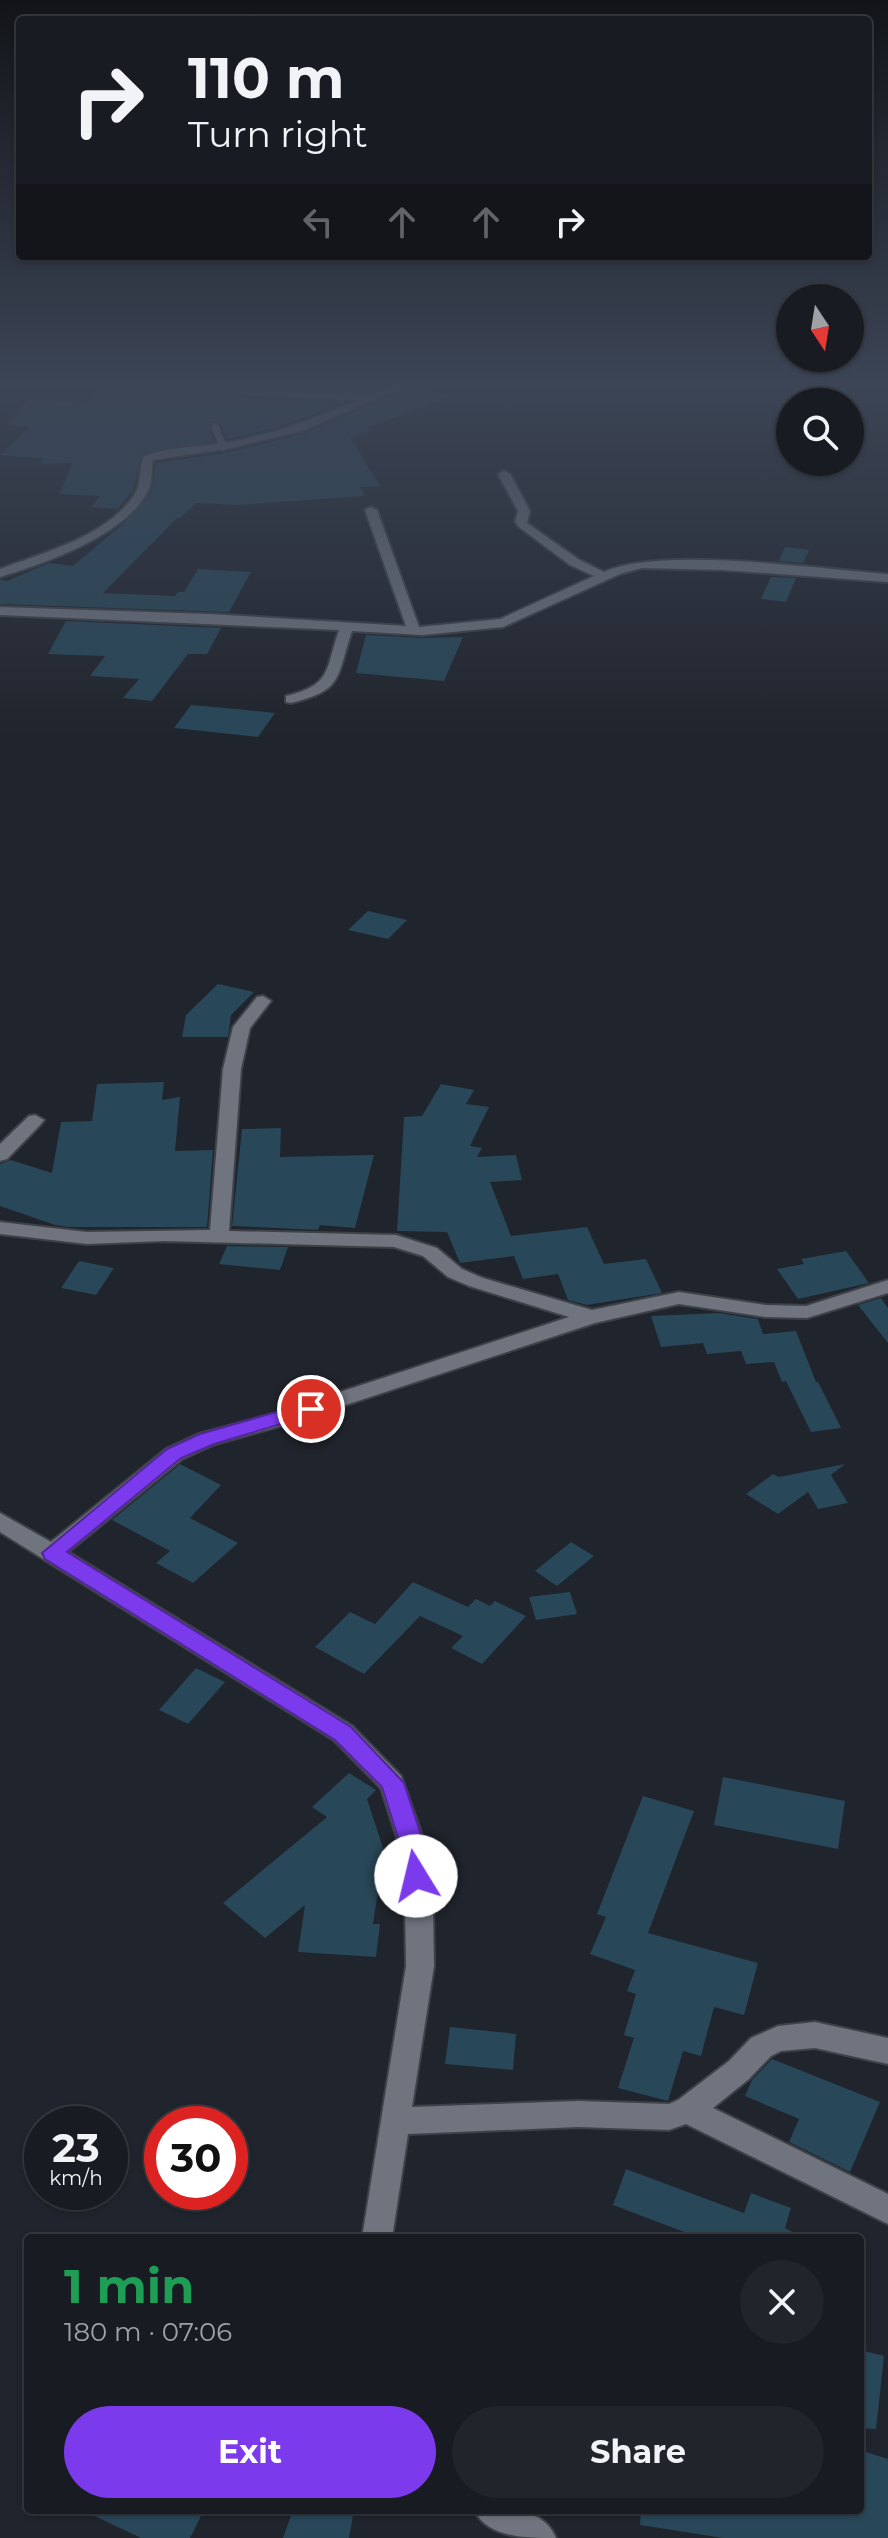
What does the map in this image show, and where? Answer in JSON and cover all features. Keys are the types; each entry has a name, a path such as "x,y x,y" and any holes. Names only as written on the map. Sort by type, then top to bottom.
{"street":[{"path":"0,573 95,535 113,524 132,501"},
{"path":"519,501 524,511 523,525 574,562 605,577"},
{"path":"371,510 389,553 414,631"},
{"path":"0,611 414,631 454,630 503,623 605,577 642,564 888,578"},
{"path":"291,699 316,693 328,683 347,626"},
{"path":"219,1236 232,1069 242,1027 263,1001"},
{"path":"0,1155 35,1120"},
{"path":"0,1228 87,1238 219,1236 396,1241 417,1245 455,1273 476,1282 591,1317"},
{"path":"52,1553 174,1454 196,1444 591,1317 679,1298 766,1311 807,1312 888,1286"},
{"path":"0,1521 343,1733 392,1783 413,1847 419,1906 420,1966 403,2121 378,2234"},
{"path":"403,2121 578,2114 669,2117 688,2110 739,2070 761,2047 778,2039 815,2035 888,2051"},
{"path":"688,2110 888,2210"},
{"path":"498,2514 539,2538"}],"building":[{"path":"96,501 124,501 118,509 91,507"},
{"path":"143,501 288,501 238,505 196,503 177,518 103,593 175,596 178,592 184,592 198,569 251,572 229,612 0,604 0,580 7,581 49,563 73,566 124,523"},
{"path":"785,547 809,550 803,563 779,561"},
{"path":"771,577 796,578 786,602 761,599"},
{"path":"66,621 221,628 207,654 188,654 152,701 123,698 139,679 90,676 105,656 48,654"},
{"path":"366,635 463,637 444,681 356,673"},
{"path":"191,705 275,713 258,737 174,728"},
{"path":"368,911 407,920 388,939 348,930"},
{"path":"218,984 254,992 231,1015 228,1037 182,1037 186,1015"},
{"path":"164,1082 162,1100 180,1097 175,1151 213,1150 207,1227 69,1227 0,1206 0,1164 11,1160 52,1173 61,1122 92,1121 97,1084"},
{"path":"441,1084 474,1090 466,1104 489,1107 470,1146 482,1148 477,1157 516,1155 522,1180 490,1182 511,1236 587,1227 604,1264 646,1259 662,1293 587,1305 568,1300 558,1274 523,1279 514,1256 460,1263 447,1232 397,1231 404,1117 422,1116"},
{"path":"281,1128 280,1157 374,1155 355,1228 320,1225 318,1230 232,1226 242,1129"},
{"path":"227,1246 288,1247 280,1270 219,1264"},
{"path":"846,1251 869,1283 798,1299 777,1269 804,1264 801,1259"},
{"path":"79,1261 114,1268 96,1295 61,1288"},
{"path":"881,1298 888,1308 888,1343 858,1305"},
{"path":"718,1313 758,1319 763,1334 796,1331 816,1382 841,1428 811,1432 774,1362 746,1364 741,1351 707,1354 703,1343 661,1347 651,1316"},
{"path":"180,1464 221,1485 190,1518 238,1543 193,1583 156,1563 170,1551 112,1520"},
{"path":"845,1464 831,1475 848,1503 818,1509 808,1492 778,1514 746,1494 773,1474 779,1477"},
{"path":"571,1542 594,1556 557,1586 535,1571"},
{"path":"413,1582 468,1607 476,1599 490,1606 495,1601 526,1616 482,1664 451,1648 463,1636 420,1616 364,1674 315,1647 350,1612 375,1624"},
{"path":"570,1592 577,1614 536,1620 529,1597"},
{"path":"196,1668 225,1682 188,1724 159,1710"},
{"path":"349,1773 376,1790 367,1799 388,1863 382,1865 373,1924 380,1924 376,1957 298,1952 305,1905 265,1938 223,1903 327,1817 312,1807"},
{"path":"723,1777 845,1801 838,1849 714,1825"},
{"path":"643,1796 694,1811 648,1933 758,1963 744,2015 714,2007 701,2056 683,2051 668,2101 618,2088 634,2038 624,2035 636,1994 627,1991 635,1970 590,1954 606,1917 597,1914"},
{"path":"450,2027 516,2034 513,2070 445,2064"},
{"path":"772,2059 880,2102 850,2172 789,2142 799,2119 745,2096 752,2080"},
{"path":"626,2169 744,2213 751,2193 791,2208 785,2228 796,2234 689,2234 613,2205"},
{"path":"864,2351 884,2356 876,2429 864,2428"},
{"path":"864,2451 888,2459 888,2538 723,2538 640,2525 641,2514 864,2514"},
{"path":"90,2514 202,2514 190,2538 141,2538"},
{"path":"292,2514 353,2514 349,2538 283,2538"}],"route":[{"path":"311,1409 207,1439 174,1454 52,1553 343,1733 392,1783 413,1847 416,1876"}]}
